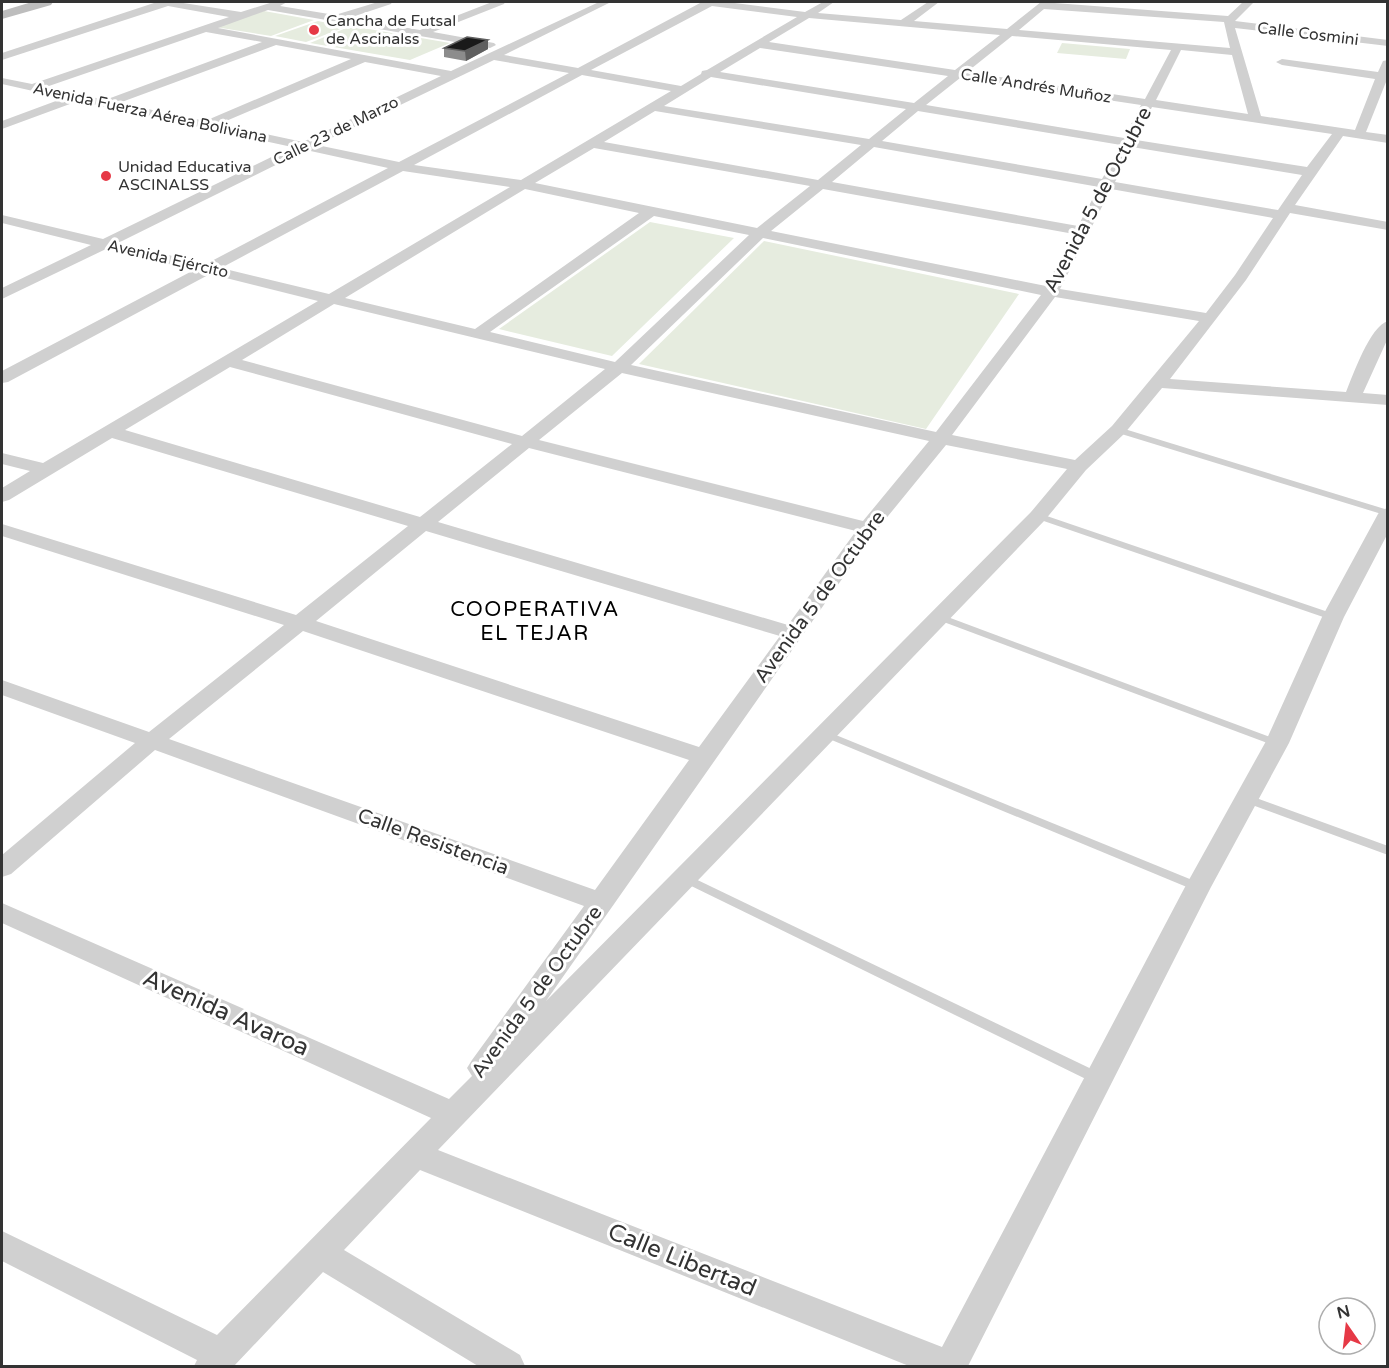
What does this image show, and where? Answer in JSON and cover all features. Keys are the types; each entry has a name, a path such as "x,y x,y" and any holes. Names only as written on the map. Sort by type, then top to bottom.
{"main road":[{"path":"2,6 18,2"},
{"path":"2,15 46,2"}],"street":[{"path":"2,57 166,2 240,15"},
{"path":"32,87 282,2"},
{"path":"337,19 387,2"},
{"path":"421,33 500,2"},
{"name":"Calle 23 de Marzo","path":"2,294 606,2"},
{"path":"2,378 709,2 807,15 1238,52"},
{"path":"2,496 706,73 829,2"},
{"path":"905,22 934,2"},
{"path":"1249,2 1232,18 1238,52 1256,120"},
{"path":"2,868 152,741 619,367 760,233 1044,4"},
{"name":"Calle Cosmini","path":"1044,4 1232,18 1388,43"},
{"path":"267,7 509,48"},
{"path":"203,28 452,75"},
{"path":"107,104 274,42"},
{"name":"Calle Andrés Muñoz","path":"757,44 1388,139"},
{"name":"Avenida 5 de Octubre","path":"434,1134 868,528 940,440 1051,292 1178,46"},
{"path":"492,56 680,89"},
{"path":"206,124 364,58"},
{"path":"1359,135 1388,62"},
{"path":"1282,63 1382,76"},
{"path":"706,73 1310,172"},
{"name":"Avenida Fuerza Aérea Boliviana","path":"2,81 403,166 524,184 1051,292 1210,318"},
{"path":"2,126 78,97"},
{"path":"651,107 1107,185 1388,226"},
{"path":"2,1245 216,1361 544,1020 1038,516 1079,466 1118,430 1210,318 1310,172 1341,132"},
{"path":"590,143 1083,231"},
{"path":"479,333 651,211"},
{"name":"Avenida Ejército","path":"2,219 619,367 940,440 1079,466"},
{"path":"1352,398 1377,341 1388,326"},
{"path":"228,361 525,442 868,528"},
{"path":"1158,383 1388,400"},
{"path":"111,432 793,633"},
{"path":"2,458 46,470"},
{"path":"949,1366 1198,887 1277,743 1333,617 1388,514"},
{"path":"2,530 302,623 704,757"},
{"name":"Calle Resistencia","path":"2,687 601,902"},
{"name":"Avenida Avaroa","path":"2,912 434,1134"},
{"name":"Calle Libertad","path":"434,1134 466,1173 949,1366"},
{"path":"320,1253 508,1366"}],"lane":[{"path":"1118,430 1388,514"},
{"path":"1038,516 1333,617"},
{"path":"938,616 1277,743"},
{"path":"826,734 1198,887"},
{"path":"1248,799 1388,851"},
{"path":"685,878 1099,1080"}],"shaded area":[{"path":"264,11 314,20 271,36 215,27"},
{"name":"Cancha de Futsal de Ascinalss","path":"318,21 346,27 306,42 275,36"},
{"path":"351,26 450,43 410,60 310,43"},
{"path":"1062,43 1130,49 1126,59 1057,53"},
{"path":"650,222 734,238 612,356 499,329"},
{"path":"764,241 1019,294 926,429 639,364"}],"building":[{"path":"467,37 488,40 465,51 444,48"}],"place":[{"name":"Cancha de Futsal de Ascinalss","path":"314,30"},
{"name":"Unidad Educativa ASCINALSS","path":"106,176"}],"district":[{"name":"COOPERATIVA EL TEJAR","path":"535,621"}]}
